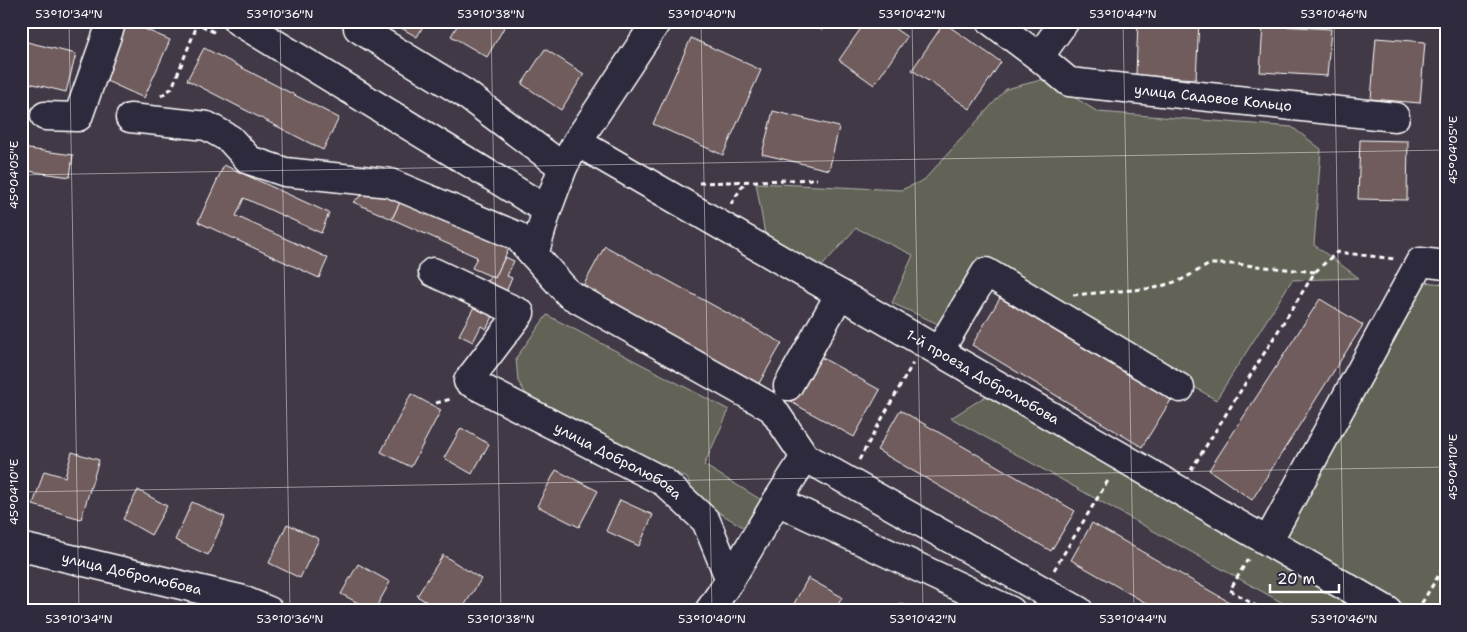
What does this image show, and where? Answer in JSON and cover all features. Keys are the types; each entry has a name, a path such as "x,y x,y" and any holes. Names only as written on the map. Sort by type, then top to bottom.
{"street":[{"path":"45,116 78,117 112,21"},
{"path":"238,21 547,210"},
{"path":"534,255 547,210 563,167 577,142 657,21"},
{"name":"улица Садовое Кольцо","path":"991,21 1069,82 1395,117"},
{"path":"1039,57 1065,21"},
{"path":"358,28 464,93 563,167"},
{"path":"130,118 207,126 230,139 249,160 285,172 390,182 517,236 569,294 772,408 805,456 1079,611"},
{"name":"1-й проезд Добролюбова","path":"577,142 1388,611"},
{"path":"1264,539 1433,264"},
{"name":"улица Добролюбова","path":"433,272 520,313 468,381 664,482 706,521 730,580"},
{"path":"931,347 986,272 1180,388"},
{"path":"788,386 840,294"},
{"path":"710,611 805,456"},
{"path":"777,501 1011,611"},
{"name":"улица Добролюбова","path":"21,547 240,599 269,611"}],"path":[{"path":"130,118 172,88 196,28 189,21"},
{"path":"697,183 817,179"},
{"path":"1178,490 1315,272 1337,252 1433,264"},
{"path":"1073,295 1155,288 1181,280 1210,264 1236,264 1315,272"},
{"path":"847,481 931,347"},
{"path":"1058,562 1122,457"},
{"path":"1264,539 1230,590 1264,611"},
{"path":"1417,611 1446,563"}],"shaded area":[{"path":"1045,79 1098,112 1292,127 1321,149 1314,245 1359,278 1292,280 1216,400 978,257 938,324 892,303 913,255 856,228 815,274 767,246 756,183 901,190 924,180 1006,89"},
{"path":"1421,282 1446,284 1446,611 1297,611 951,418 986,396 1270,551"},
{"path":"547,315 729,410 704,465 763,501 748,530 698,500 687,478 531,402 518,381 516,358"}],"building":[{"path":"126,21 170,40 144,98 100,78"},
{"path":"389,21 426,21 417,37"},
{"path":"460,21 497,21 505,26 487,57 451,36"},
{"path":"807,21 827,21 822,30"},
{"path":"866,21 884,21 907,37 874,85 839,60"},
{"path":"1138,21 1199,21 1196,79 1136,75"},
{"path":"944,23 1001,62 970,109 912,70"},
{"path":"1263,25 1331,29 1327,76 1260,72"},
{"path":"691,38 761,70 723,155 653,124"},
{"path":"1376,38 1425,42 1420,103 1371,99"},
{"path":"27,42 76,54 66,92 21,81 21,51 24,51"},
{"path":"204,48 339,118 323,150 187,80"},
{"path":"545,49 584,74 561,110 522,84"},
{"path":"773,111 839,127 829,170 762,154"},
{"path":"1360,140 1408,141 1407,200 1358,199"},
{"path":"21,148 73,155 70,177 21,170"},
{"path":"224,165 329,213 321,233 244,198 236,216 328,258 319,278 198,222"},
{"path":"374,190 403,196 392,219 353,202 362,195"},
{"path":"403,196 511,244 495,278 472,268 477,257 392,219"},
{"path":"605,246 782,343 758,385 582,288"},
{"path":"505,257 514,261 507,276 512,278 506,292 486,284 490,276 495,278"},
{"path":"1000,298 1171,400 1142,447 972,345"},
{"path":"1320,299 1363,325 1252,500 1209,470"},
{"path":"474,307 493,317 486,329 481,326 473,342 459,335"},
{"path":"817,355 880,390 854,437 791,402"},
{"path":"411,394 441,410 411,467 381,452"},
{"path":"900,410 1075,511 1051,551 877,450"},
{"path":"461,428 489,444 472,474 444,458"},
{"path":"72,452 99,460 81,519 33,505 44,471 65,477"},
{"path":"556,470 598,491 579,527 537,506"},
{"path":"138,490 167,506 151,535 123,519"},
{"path":"620,500 653,515 639,546 606,531"},
{"path":"192,502 225,517 208,555 175,540"},
{"path":"1092,523 1245,611 1160,611 1071,560"},
{"path":"287,524 319,539 300,578 269,563"},
{"path":"443,555 481,579 461,611 441,611 417,596"},
{"path":"358,564 390,582 374,611 341,594"},
{"path":"808,578 842,597 835,611 790,611"},
{"path":"900,603 919,611 897,611"}]}
